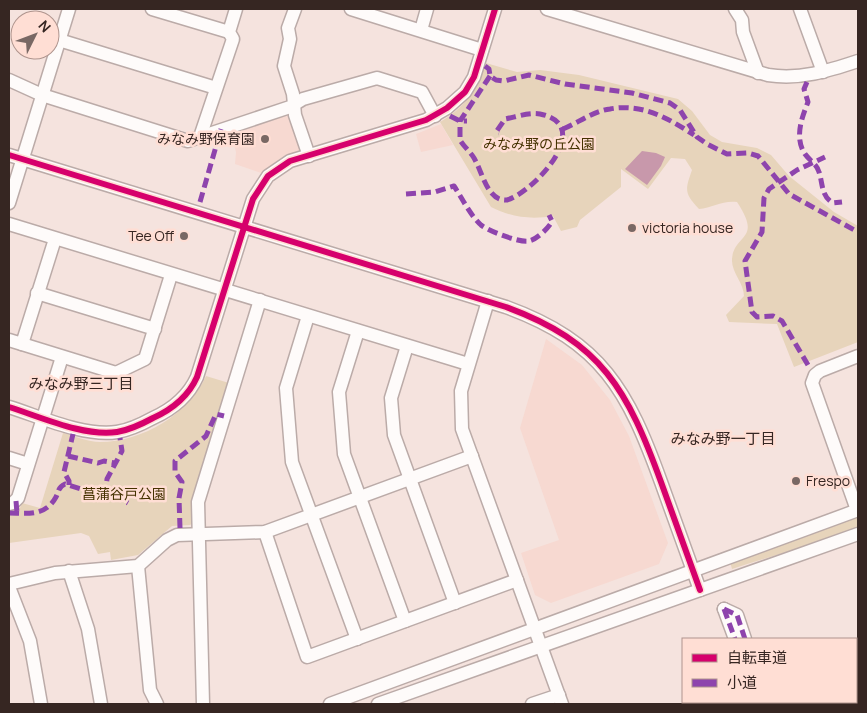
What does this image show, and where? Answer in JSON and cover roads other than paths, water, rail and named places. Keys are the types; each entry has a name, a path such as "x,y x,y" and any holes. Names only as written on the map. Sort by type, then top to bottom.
{"street":[{"path":"60,37 69,9"},
{"path":"152,9 229,32 233,39 200,137"},
{"path":"229,32 236,9"},
{"path":"294,9 288,28 290,39 284,61 309,156"},
{"path":"351,9 482,50"},
{"path":"421,30 427,9"},
{"path":"9,407 88,432 109,433 129,429 175,406 187,394 197,377 243,227 253,199 268,176 286,163 435,116 455,102 468,87 477,70 495,9"},
{"path":"549,9 758,73 790,78 823,72 858,61"},
{"path":"735,9 742,20 743,32 758,73"},
{"path":"800,9 823,72"},
{"path":"60,40 216,88"},
{"path":"9,203 53,60"},
{"path":"9,80 42,95 188,141 294,104 303,99 377,78 422,92 435,116"},
{"path":"9,155 488,301 528,315 559,331 590,355 615,382 641,429 700,590"},
{"path":"9,224 171,275 224,289 468,364"},
{"path":"22,344 54,239"},
{"path":"9,340 116,373 145,359 171,275"},
{"path":"38,294 154,329"},
{"path":"202,704 199,542 197,535 198,502 260,300"},
{"path":"488,301 461,391 462,429 560,699 532,704"},
{"path":"308,316 286,388 292,462 356,639"},
{"path":"358,331 339,392 344,454 405,621"},
{"path":"407,346 391,398 394,435 408,480 454,603"},
{"path":"330,704 858,510 812,383 820,371 858,356"},
{"path":"9,504 18,498 62,357"},
{"path":"41,704 30,641 9,586 69,571 138,566 173,536 265,532 472,456"},
{"path":"9,458 28,464"},
{"path":"265,532 308,658 517,580"},
{"path":"378,704 858,534"},
{"path":"138,566 150,690 158,704"},
{"path":"69,571 88,629 101,704"},
{"path":"735,638 724,609 737,615 746,638"}],"place":[{"name":"みなみ野保育園","path":"265,139"},
{"name":"victoria house","path":"632,228"},
{"name":"Tee Off","path":"184,236"},
{"name":"Frespo","path":"796,481"}],"district":[{"name":"みなみ野三丁目","path":"81,384"},
{"name":"みなみ野一丁目","path":"723,439"}],"park label":[{"name":"みなみ野の丘公園","path":"539,144"},
{"name":"菖蒲谷戸公園","path":"124,494"}]}
